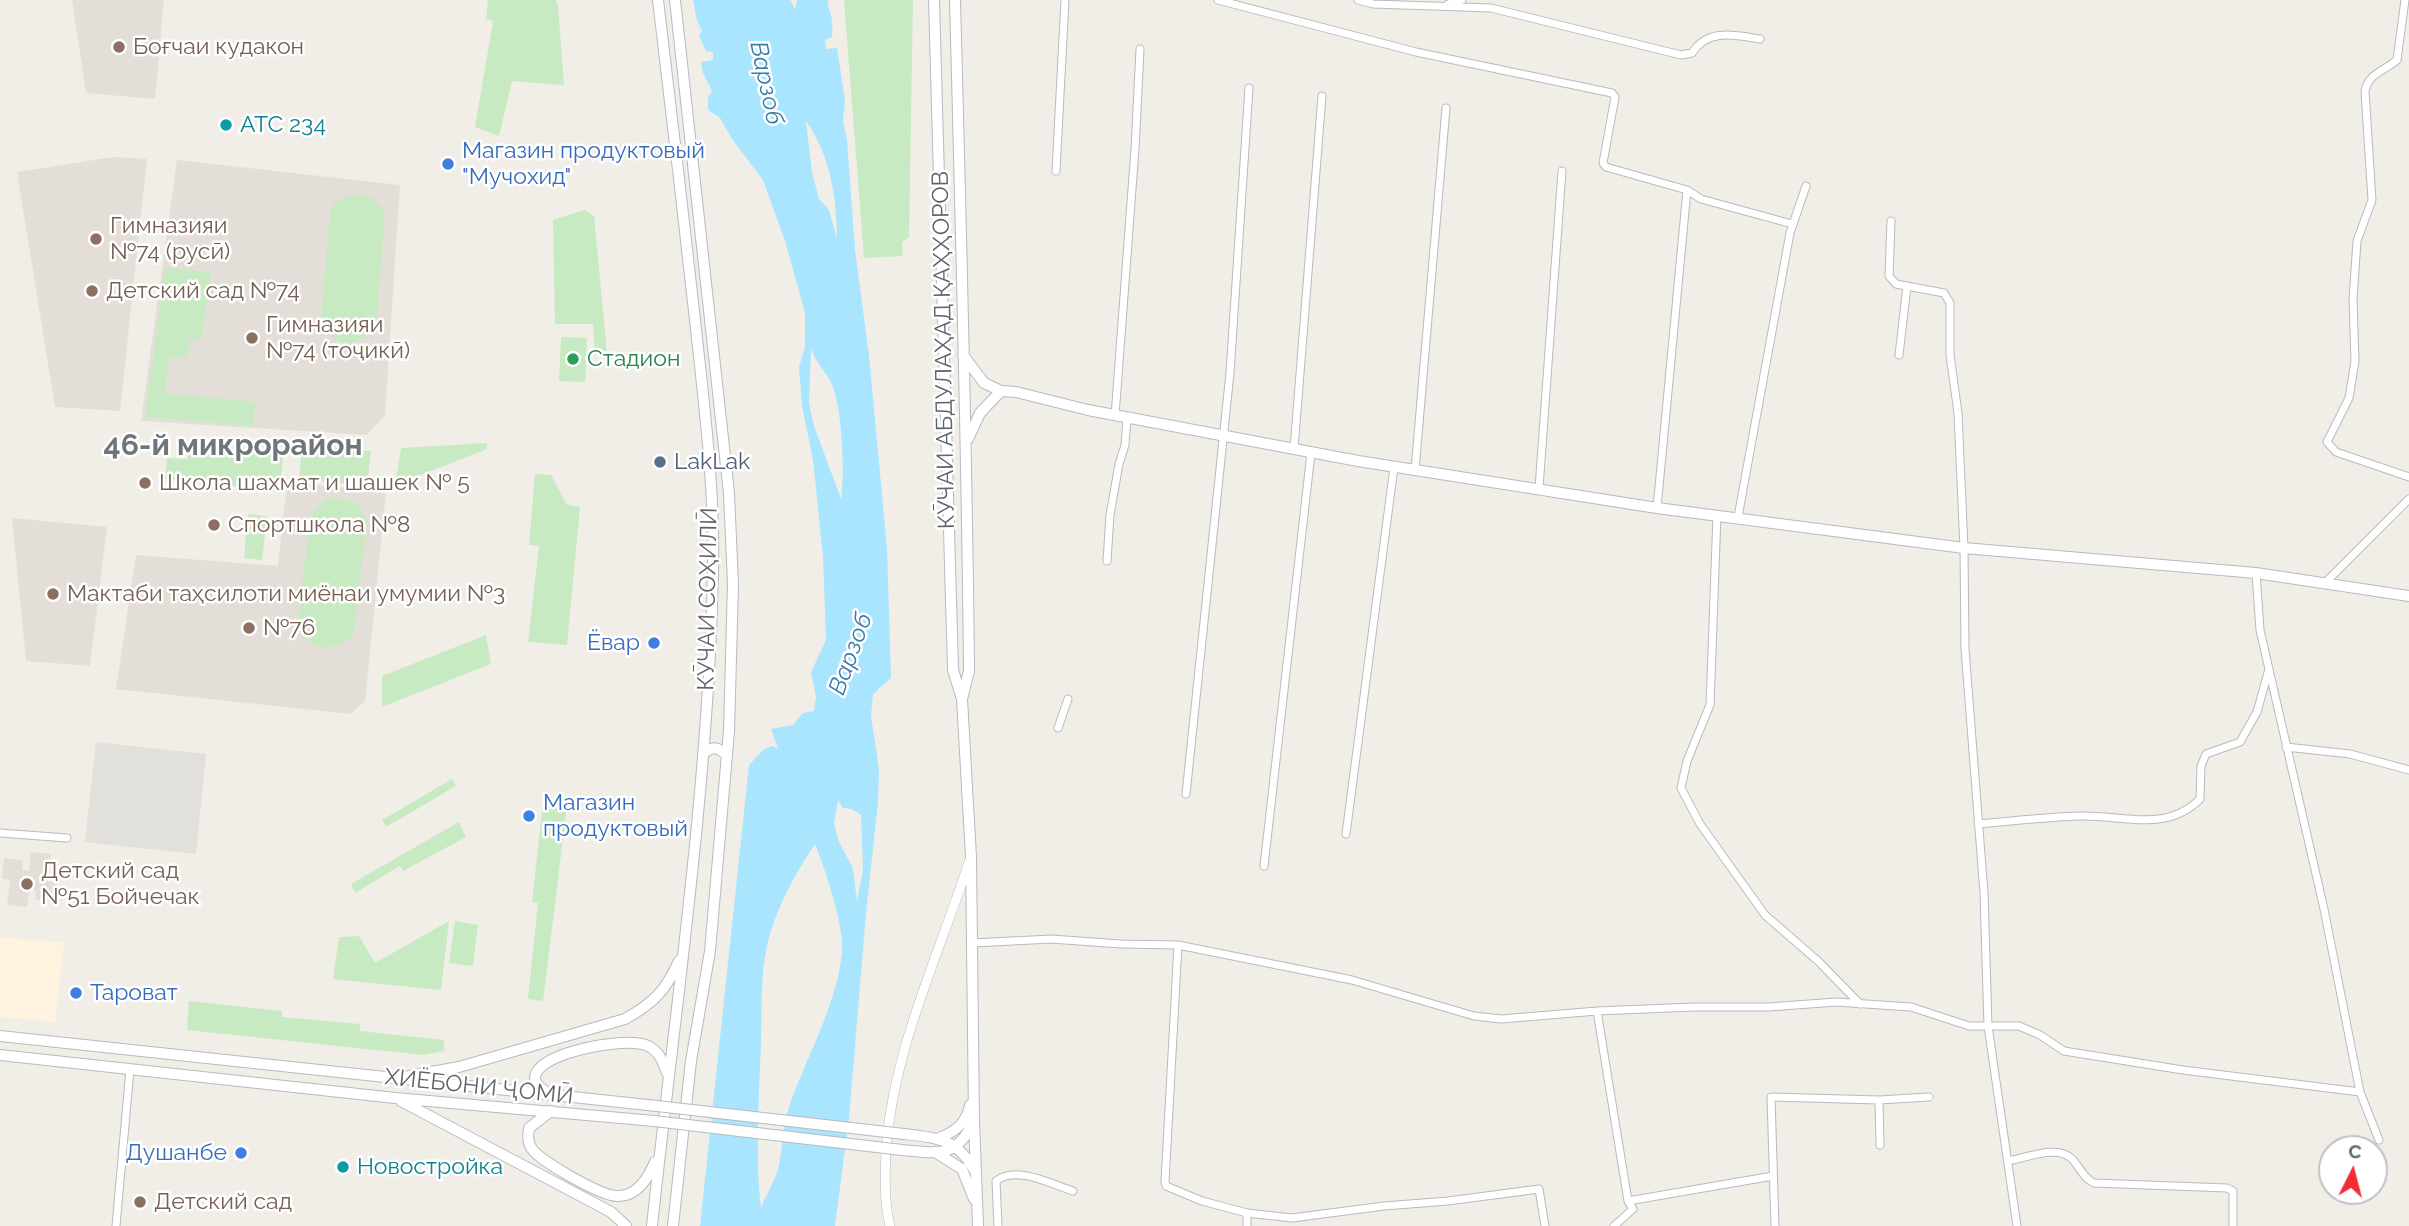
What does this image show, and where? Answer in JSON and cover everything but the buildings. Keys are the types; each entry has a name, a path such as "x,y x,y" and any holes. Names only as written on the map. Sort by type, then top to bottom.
{"main road":[{"name":"КӮЧАИ СОҲИЛӢ","path":"652,1226 685,949 703,754 713,570 709,467 697,341 658,0"},
{"path":"673,1226 691,1061 710,951 727,755 733,584 729,493 675,0"},
{"name":"КӮЧАИ АБДУЛАҲАД ҚАҲҲОРОВ","path":"934,0 953,670 962,699 971,857 973,1085 978,1221"},
{"name":"КӮЧАИ АБДУЛАҲАД ҚАҲҲОРОВ","path":"955,0 967,441 970,671 962,699"},
{"path":"963,355 984,383 1001,391 1016,392 1115,416 1394,467 1657,508 1964,548 2256,573 2409,596"},
{"path":"967,441 980,413 1001,391"},
{"path":"703,754 715,747 727,755"},
{"path":"397,1078 459,1067 625,1019 646,1007 661,993 669,983 685,949"},
{"name":"ХИЁБОНИ ҶОМӢ","path":"0,1036 939,1138 957,1147 978,1175"},
{"path":"552,1095 536,1083 535,1074 539,1067 548,1060 596,1044 617,1042 646,1045 661,1057 668,1075"},
{"name":"ХИЁБОНИ ҶОМӢ","path":"0,1055 395,1098 654,1121 902,1150 935,1152 957,1147"},
{"path":"939,1138 952,1133 962,1124 969,1112 973,1085"},
{"path":"395,1098 611,1212 626,1226"},
{"path":"551,1111 529,1128 530,1147 539,1157 601,1191 616,1196 639,1188 649,1176 660,1152"},
{"path":"957,1147 974,1121"},
{"path":"935,1152 962,1169 970,1187 978,1221"}],"street":[{"path":"1056,171 1065,0"},
{"path":"1219,0 1416,52 1612,93 1615,97 1604,166 1687,190 1701,199 1792,224"},
{"path":"1358,0 1373,4 1491,8 1681,55 1692,53 1703,40 1718,35 1760,39"},
{"path":"1440,6 1462,0"},
{"path":"2405,0 2397,60 2374,75 2366,85 2372,200 2357,241 2353,299 2355,361 2349,398 2327,442 2336,452 2409,477"},
{"path":"1115,416 1140,49"},
{"path":"1186,794 1230,373 1249,89"},
{"path":"1294,449 1322,96"},
{"path":"1415,470 1446,108"},
{"path":"1539,488 1562,171"},
{"path":"1738,517 1792,224 1806,187"},
{"path":"1657,508 1687,190"},
{"path":"1891,221 1889,276 1896,284 1944,293 1950,303 1950,355 1958,413 1964,548 1965,649 1984,893 1989,1026 2017,1226"},
{"path":"1899,355 1907,286"},
{"path":"1108,561 1110,514 1125,445 1127,418"},
{"path":"1264,866 1311,453"},
{"path":"1346,834 1394,467"},
{"path":"2324,584 2409,499"},
{"path":"1717,515 1710,705 1687,761 1681,788 1700,824 1765,915 1818,961 1860,1004"},
{"path":"2256,573 2260,630 2323,909 2360,1092 2377,1135"},
{"path":"1978,824 2085,816 2119,820 2159,819 2188,812 2200,799 2201,766 2206,754 2240,742 2257,712 2269,668"},
{"path":"1058,727 1068,699"},
{"path":"2286,747 2350,754 2409,770"},
{"path":"0,833 67,838"},
{"name":"КӮЧАИ АБДУЛАҲАД ҚАҲҲОРОВ","path":"890,1226 885,1174 889,1110 920,999 971,857"},
{"path":"973,943 1051,939 1178,945 1352,980 1474,1016 1501,1019 1597,1011 1769,1007 1836,1002 1911,1007 1969,1026 2019,1026 2040,1035 2064,1051 2360,1092"},
{"path":"1178,945 1164,1182 1171,1189 1247,1213 1292,1218 1384,1206 1448,1202 1537,1189 1541,1191 1545,1226"},
{"path":"1597,1011 1608,1065 1628,1200 1633,1209 1614,1226"},
{"path":"116,1226 130,1069"},
{"path":"1774,1226 1771,1097 1879,1100 1929,1097"},
{"path":"1879,1100 1880,1145"},
{"path":"2008,1161 2058,1152 2070,1157 2087,1180 2094,1183 2227,1188 2233,1191 2234,1196 2233,1226"},
{"path":"998,1226 996,1181 1003,1175 1014,1173 1073,1191"},
{"path":"1628,1200 1773,1176"},
{"path":"1247,1213 1247,1226"}],"shaded area":[{"name":"Боғчаи кудакон","path":"72,0 164,0 155,99 86,93"},
{"path":"113,157 147,159 120,411 55,407 17,172"},
{"path":"177,160 400,185 385,415 367,435 141,421"},
{"name":"№76","path":"287,482 386,491 365,701 351,714 116,689 136,555 278,566"},
{"path":"12,518 107,527 90,666 26,661"},
{"path":"96,742 206,754 196,854 85,842"},
{"path":"31,852 51,854 48,881 57,882 54,902 35,899 36,891 29,890 27,907 7,905 10,880 2,879 4,858 23,860 22,870 29,871"},
{"path":"0,938 64,942 55,1022 0,1017"}],"green space":[{"path":"488,0 556,0 558,5 564,85 512,81 499,136 475,127 493,21 486,19"},
{"path":"844,0 913,0 909,237 902,242 903,256 864,258"},
{"path":"353,194 374,200 381,206 385,217 376,323 363,338 348,343 333,337 321,321 330,212 336,201"},
{"path":"584,210 594,216 607,353 595,354 593,324 555,324 553,220"},
{"path":"165,268 211,272 201,340 190,340 187,358 170,358 165,393 255,402 253,426 145,417"},
{"name":"Стадион","path":"561,337 587,338 585,382 559,381"},
{"path":"487,443 487,449 395,485 401,448"},
{"path":"302,445 371,451 367,486 299,479"},
{"path":"189,447 283,454 280,491 165,479 167,458 188,459"},
{"path":"535,474 551,475 567,505 580,507 567,645 528,642 539,546 529,545"},
{"path":"336,498 356,503 367,520 354,633 339,645 324,647 309,641 297,627 311,513 326,500"},
{"path":"248,514 267,516 262,560 244,558"},
{"path":"486,635 491,664 382,707 382,676"},
{"path":"452,779 456,786 386,827 382,820"},
{"path":"543,803 567,805 543,1001 528,999 538,903 532,902"},
{"path":"459,822 466,837 403,871 400,866 355,893 351,884"},
{"path":"449,921 441,990 333,979 339,937 359,936 375,963"},
{"path":"455,921 478,925 473,966 449,963"},
{"path":"189,1001 282,1011 282,1017 360,1024 360,1031 444,1040 444,1051 423,1055 187,1030"}],"water":[{"name":"Варзоб","path":"693,0 790,0 795,9 797,0 828,0 832,37 825,40 826,49 837,48 845,100 843,120 847,140 855,250 869,356 887,548 891,678 873,694 871,716 879,769 878,802 849,1118 835,1226 700,1226 749,765 763,750 773,746 778,749 771,729 793,725 803,713 814,711 816,697 811,672 826,640 823,556 813,460 802,406 799,367 805,347 805,313 785,241 763,180 732,139 720,118 708,110 708,97 712,91 701,62 713,60 713,52 706,51 699,36 702,30 697,21","holes":["806,121 821,148 831,177 837,239 829,210 819,199 812,172","811,349 831,382 839,411 843,474 841,499 814,426 809,403","838,800 843,808 852,809 861,815 863,869 857,902 853,868 838,840 834,823","815,844 837,914 842,953 827,1013 788,1110 778,1169 761,1208 758,1125 763,969 780,906"]}],"place":[{"name":"Боғчаи кудакон","path":"119,47"},
{"name":"АТС 234","path":"226,125"},
{"name":"Магазин продуктовый \"Мучохид\"","path":"448,164"},
{"name":"Гимназияи №74 (русӣ)","path":"96,239"},
{"name":"Детский сад №74","path":"92,291"},
{"name":"Гимназияи №74 (тоҷикӣ)","path":"252,338"},
{"name":"Стадион","path":"573,359"},
{"name":"LakLak","path":"660,462"},
{"name":"Школа шахмат и шашек № 5","path":"145,483"},
{"name":"Спортшкола №8","path":"214,525"},
{"name":"Мактаби таҳсилоти миёнаи умумии №3","path":"53,594"},
{"name":"№76","path":"249,628"},
{"name":"Ёвар","path":"654,643"},
{"name":"Магазин продуктовый","path":"529,816"},
{"name":"Детский сад №51 Бойчечак","path":"27,884"},
{"name":"Тароват","path":"76,993"},
{"name":"Душанбе","path":"241,1153"},
{"name":"Новостройка","path":"343,1167"},
{"name":"Детский сад","path":"140,1202"}],"district":[{"name":"46-й микрорайон","path":"233,446"}]}
